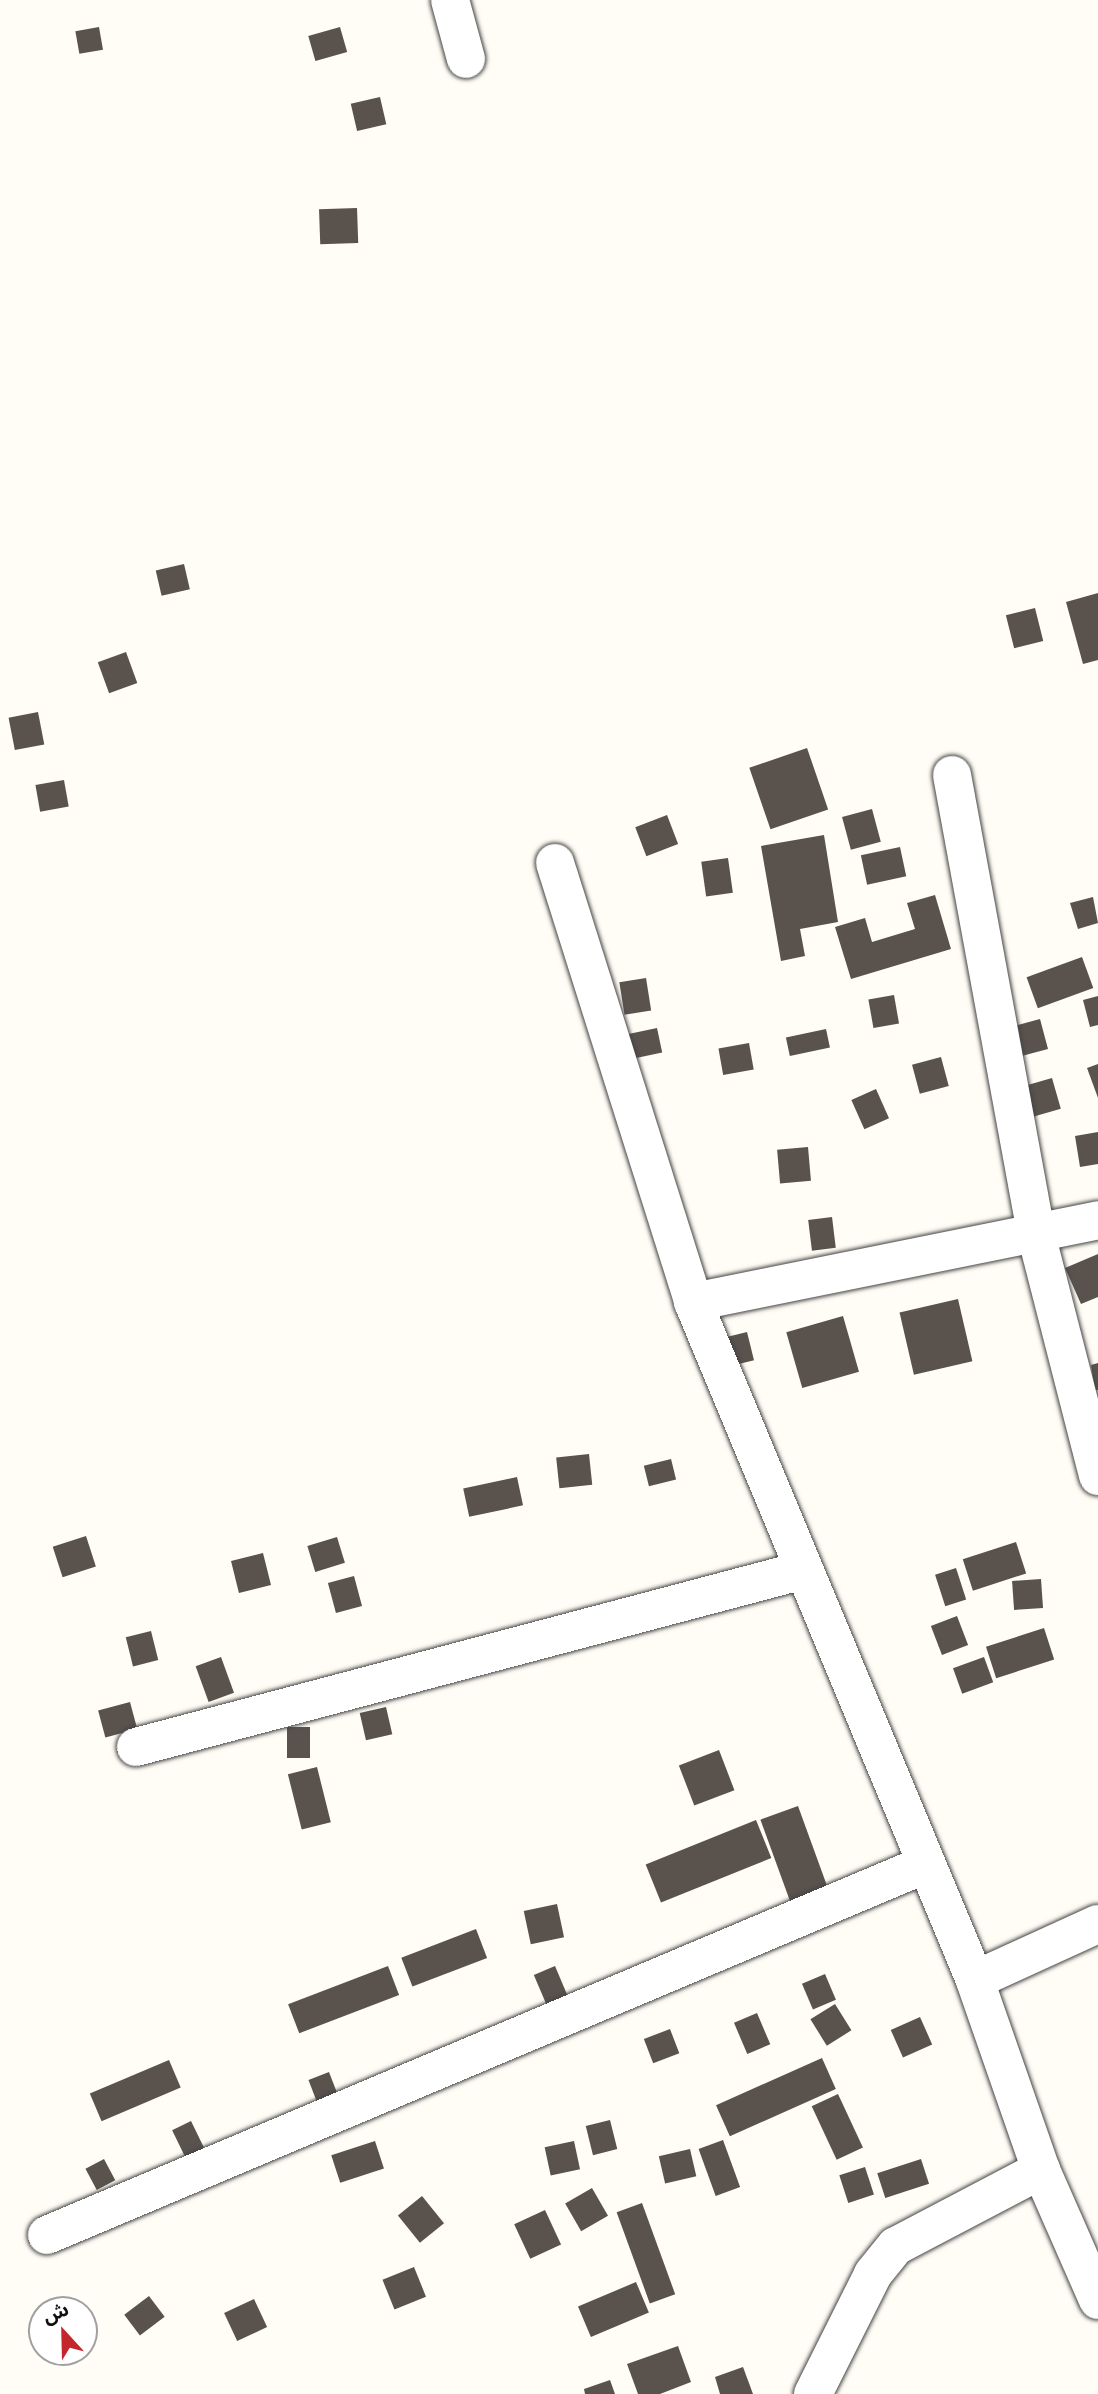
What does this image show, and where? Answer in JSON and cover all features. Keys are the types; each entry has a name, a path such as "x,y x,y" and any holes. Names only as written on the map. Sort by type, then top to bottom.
{"street":[{"path":"450,0 466,59"},
{"path":"953,775 1036,1234 1098,1476"},
{"path":"555,863 693,1302 975,1980 1041,2170 1098,2300"},
{"path":"693,1302 1098,1220"},
{"path":"136,1746 804,1570"},
{"path":"47,2235 926,1864"},
{"path":"975,1980 1098,1924"},
{"path":"813,2394 873,2274 896,2246 1041,2170"}],"building":[{"path":"99,27 103,50 79,54 75,31"},
{"path":"340,27 347,52 315,61 308,36"},
{"path":"380,97 386,124 357,131 351,104"},
{"path":"357,208 358,243 320,244 319,209"},
{"path":"184,564 190,589 162,596 156,571"},
{"path":"1098,593 1098,660 1083,664 1066,602"},
{"path":"1035,608 1043,641 1014,648 1006,615"},
{"path":"126,652 137,683 109,693 98,662"},
{"path":"38,712 44,744 15,750 9,718"},
{"path":"807,748 828,809 770,829 749,768"},
{"path":"64,780 69,807 40,812 35,785"},
{"path":"872,809 881,842 851,850 842,817"},
{"path":"667,815 678,844 646,856 635,827"},
{"path":"824,835 838,922 800,929 805,956 781,961 761,846"},
{"path":"900,847 906,876 867,885 861,855"},
{"path":"728,858 733,893 706,896 701,862"},
{"path":"935,895 951,949 851,979 835,927 865,918 872,942 915,929 907,903"},
{"path":"1093,897 1098,923 1078,929 1070,903"},
{"path":"1082,957 1093,988 1038,1008 1027,977"},
{"path":"646,978 651,1011 624,1015 619,982"},
{"path":"894,995 899,1024 873,1028 868,1000"},
{"path":"1098,996 1098,1025 1090,1027 1083,1000"},
{"path":"1040,1019 1048,1049 1011,1059 1003,1029"},
{"path":"657,1028 662,1052 634,1058 629,1034"},
{"path":"826,1029 830,1048 790,1056 786,1038"},
{"path":"749,1043 754,1070 723,1075 718,1048"},
{"path":"941,1057 949,1086 920,1094 912,1065"},
{"path":"1098,1064 1098,1098 1087,1068"},
{"path":"1052,1078 1061,1109 1025,1119 1016,1088"},
{"path":"876,1089 889,1118 864,1129 851,1100"},
{"path":"1098,1132 1098,1164 1080,1167 1075,1136"},
{"path":"808,1147 811,1181 780,1184 777,1150"},
{"path":"832,1217 836,1248 812,1251 808,1220"},
{"path":"1098,1254 1098,1297 1081,1304 1065,1268"},
{"path":"958,1299 972,1361 914,1375 900,1312"},
{"path":"843,1316 859,1372 802,1388 786,1332"},
{"path":"747,1332 754,1360 730,1366 723,1338"},
{"path":"1098,1363 1098,1390 1095,1390 1091,1365"},
{"path":"589,1454 592,1485 559,1488 556,1457"},
{"path":"671,1459 676,1479 649,1486 644,1466"},
{"path":"517,1477 523,1505 469,1517 463,1488"},
{"path":"86,1536 96,1566 63,1577 53,1547"},
{"path":"337,1537 345,1563 315,1572 307,1546"},
{"path":"1016,1542 1026,1573 973,1591 963,1559"},
{"path":"263,1553 271,1585 239,1593 231,1561"},
{"path":"956,1568 966,1599 945,1606 935,1575"},
{"path":"354,1576 362,1606 336,1613 328,1583"},
{"path":"1041,1579 1043,1608 1014,1610 1012,1581"},
{"path":"957,1616 968,1645 942,1655 931,1626"},
{"path":"1044,1628 1054,1659 996,1678 986,1647"},
{"path":"151,1631 158,1660 133,1666 126,1637"},
{"path":"221,1657 234,1693 209,1702 196,1666"},
{"path":"984,1657 993,1682 962,1694 953,1668"},
{"path":"130,1702 137,1729 105,1738 98,1711"},
{"path":"386,1707 392,1734 366,1740 360,1713"},
{"path":"287,1727 310,1727 310,1758 287,1758"},
{"path":"719,1750 734,1790 694,1806 679,1765"},
{"path":"317,1767 331,1822 302,1830 288,1774"},
{"path":"798,1806 829,1892 792,1906 760,1820"},
{"path":"756,1820 771,1858 661,1903 646,1865"},
{"path":"557,1904 564,1937 531,1944 524,1911"},
{"path":"476,1929 487,1958 412,1987 401,1958"},
{"path":"388,1966 399,1995 299,2033 288,2004"},
{"path":"555,1966 568,1996 547,2005 534,1975"},
{"path":"825,1974 836,2000 813,2010 802,1984"},
{"path":"835,2004 851,2030 827,2046 810,2019"},
{"path":"757,2013 770,2044 747,2054 734,2023"},
{"path":"920,2017 932,2044 903,2057 891,2030"},
{"path":"670,2029 679,2053 653,2063 644,2039"},
{"path":"822,2058 836,2089 730,2136 716,2105"},
{"path":"169,2060 181,2088 102,2121 90,2094"},
{"path":"329,2072 338,2095 317,2103 308,2080"},
{"path":"838,2094 863,2147 837,2160 812,2106"},
{"path":"610,2120 617,2149 593,2155 586,2126"},
{"path":"191,2121 204,2148 185,2157 172,2130"},
{"path":"723,2140 740,2187 716,2196 699,2149"},
{"path":"375,2141 384,2169 340,2183 331,2155"},
{"path":"574,2141 580,2169 551,2176 545,2147"},
{"path":"690,2149 696,2176 665,2183 659,2156"},
{"path":"104,2159 115,2180 97,2190 85,2169"},
{"path":"921,2159 929,2184 885,2198 877,2173"},
{"path":"865,2167 874,2195 848,2203 839,2175"},
{"path":"592,2188 608,2216 581,2231 565,2204"},
{"path":"422,2196 444,2223 420,2243 398,2216"},
{"path":"642,2203 675,2294 650,2303 617,2212"},
{"path":"545,2210 561,2244 530,2259 514,2224"},
{"path":"414,2267 426,2297 394,2309 382,2280"},
{"path":"636,2282 649,2312 591,2337 578,2307"},
{"path":"149,2296 165,2317 140,2335 124,2315"},
{"path":"254,2299 267,2327 237,2341 224,2313"},
{"path":"678,2346 691,2382 660,2394 638,2394 627,2364"},
{"path":"743,2367 753,2394 720,2394 715,2377"},
{"path":"610,2380 615,2394 585,2394 584,2389"}]}
